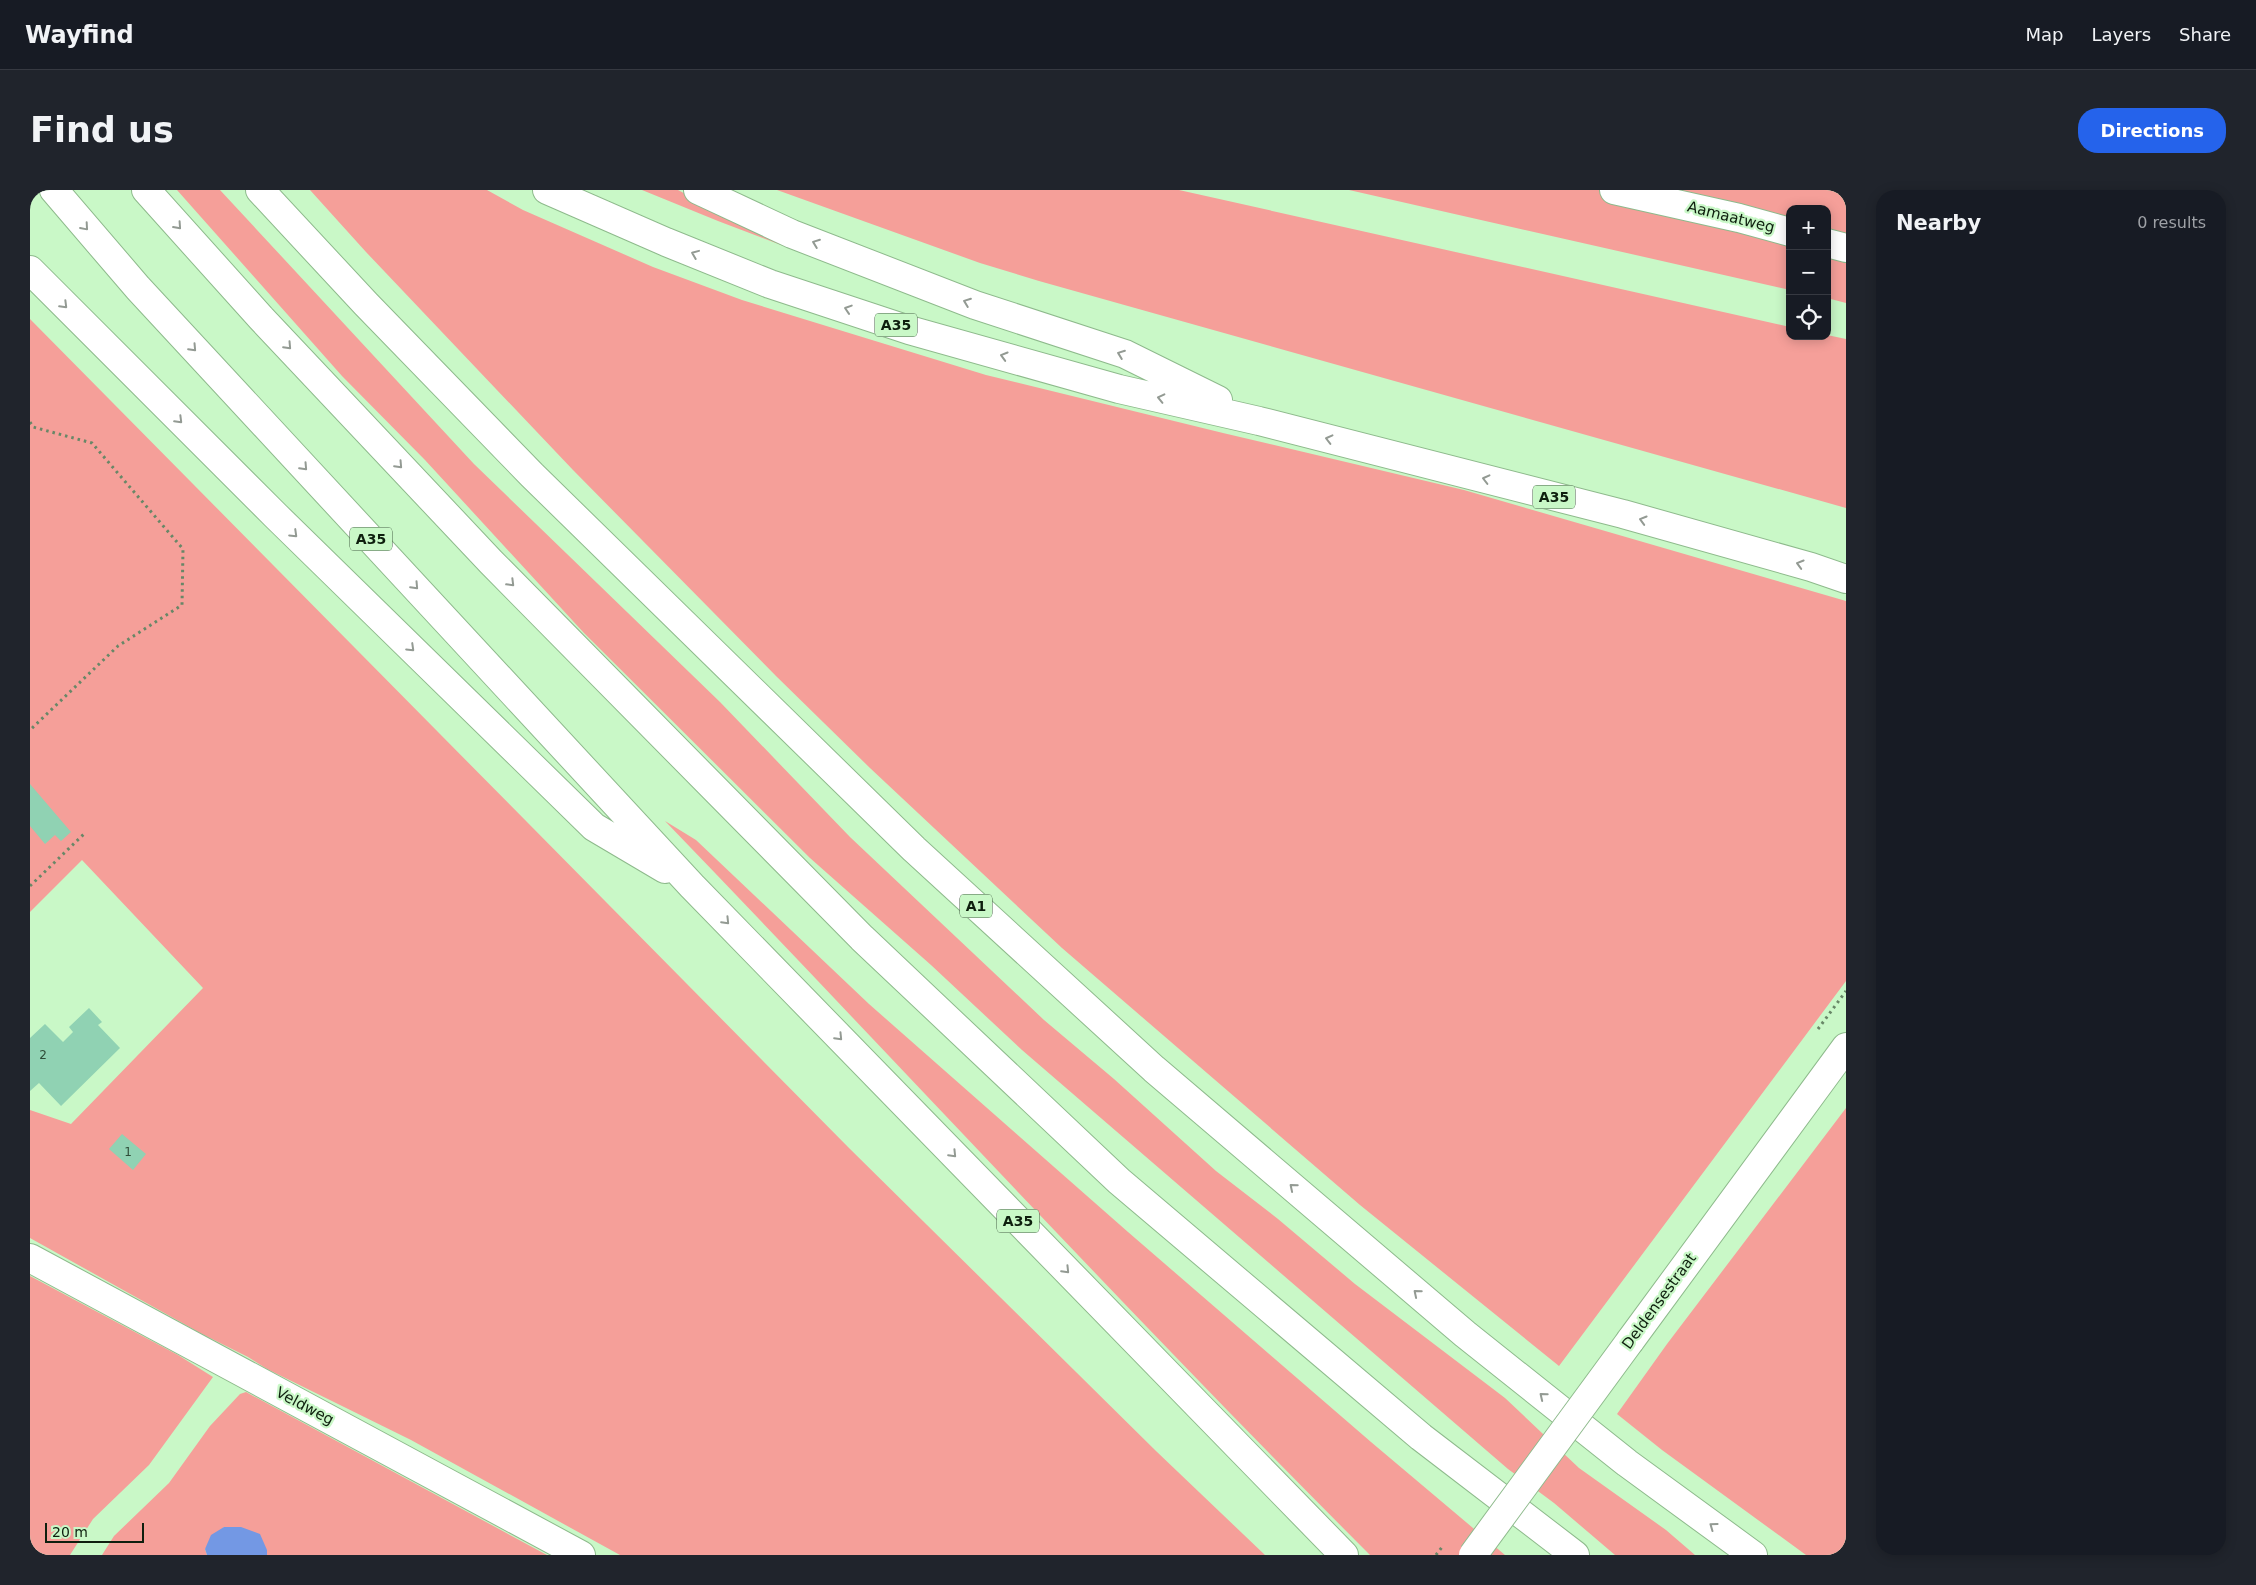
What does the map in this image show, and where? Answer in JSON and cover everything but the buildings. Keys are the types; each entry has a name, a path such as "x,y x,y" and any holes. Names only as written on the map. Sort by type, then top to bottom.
{"main road":[{"name":"A35","path":"54,190 144,296 692,886 1344,1555"},
{"path":"146,190 261,318 491,562 862,938 1120,1181 1421,1437 1575,1555"},
{"name":"A1","path":"260,190 366,304 532,475 914,849 1154,1069 1465,1334 1627,1463 1753,1555"},
{"name":"A35","path":"546,190 666,242 770,284 909,330 1120,389 1259,421 1623,514 1811,567 1846,580"},
{"name":"A35","path":"698,190 792,234 975,305 1124,354 1259,421"},
{"name":"Aamaatweg","path":"1614,190 1739,218 1786,231"},
{"path":"1831,244 1846,248"},
{"name":"A35","path":"30,270 276,516 594,827 692,886"},
{"name":"Deldensestraat","path":"1473,1555 1846,1047"},
{"name":"Veldweg","path":"30,1258 581,1555"}],"path":[{"path":"30,422 32,427 92,443 183,548 182,605 118,646 30,730"},
{"path":"30,886 84,834"}],"shaded area":[{"path":"177,190 220,190 474,464 720,702 850,837 1044,1020 1114,1079 1216,1171 1278,1219 1355,1284 1505,1398 1579,1468 1666,1530 1695,1555 1615,1555 1554,1503 1508,1469 1022,1050 931,965 810,858 584,633 425,460 342,376"},
{"path":"310,190 487,190 523,210 653,267 742,300 986,375 1464,490 1846,601 1846,981 1559,1366 1360,1205 1062,948 870,768 776,676 573,470 366,252"},
{"path":"642,190 678,190 721,213 839,267 718,221"},
{"path":"777,190 1179,190 1786,326 1786,340 1831,340 1831,336 1846,339 1846,508 1039,281 980,263"},
{"path":"1349,190 1846,190 1846,303 1831,299 1831,205 1786,205 1786,289"},
{"path":"30,319 849,1148 1156,1451 1265,1555 620,1555 411,1440 267,1369 30,1238 30,1110 71,1124 203,988 82,860 30,912"},
{"path":"665,821 696,840 869,1004 1128,1232 1505,1555 1370,1555 1103,1282"},
{"path":"1846,1108 1846,1555 1806,1555 1662,1450 1617,1414 1667,1344"},
{"path":"30,1276 178,1355 213,1377 149,1465 93,1519 70,1555 30,1555"},
{"path":"246,1392 547,1555 267,1555 267,1550 224,1527 205,1549 207,1555 102,1555 114,1536 169,1483 210,1426 240,1394"}],"water":[{"path":"224,1527 241,1527 260,1534 267,1550 267,1555 207,1555 205,1549 211,1535"}]}
